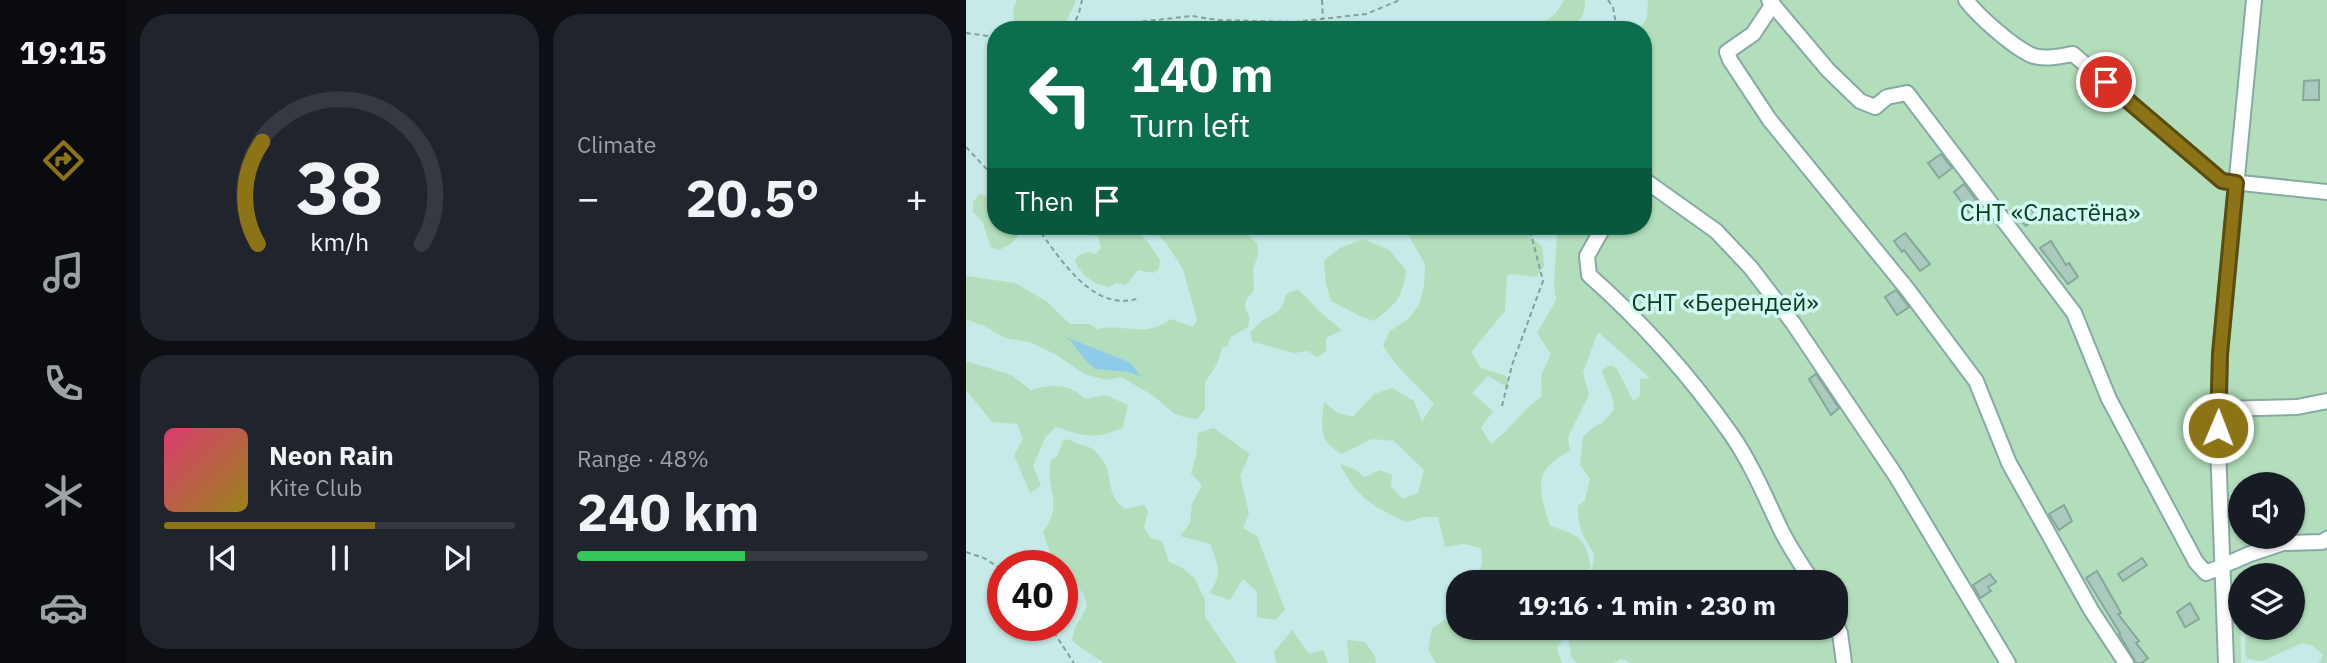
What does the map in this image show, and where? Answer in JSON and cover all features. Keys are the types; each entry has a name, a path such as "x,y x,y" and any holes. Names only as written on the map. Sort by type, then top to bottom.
{"street":[{"path":"1966,0 1978,15 2030,55 2050,58 2073,54 2222,181 2327,192"},
{"path":"2226,663 2220,354 2254,0"},
{"path":"2126,663 2091,610 2010,463 1976,381 1908,290 1769,119 1730,60 1727,52 1754,34 1771,2 1828,70 1860,101 1875,107 1887,97 1908,93 2074,313 2109,399 2196,562 2206,573 2283,543 2322,542 2327,539"},
{"path":"1652,185 1716,231 1751,268 1793,323 1896,476 2008,663"},
{"path":"1599,235 1587,256 1589,275 1658,342 1731,435 1805,570"},
{"path":"2219,410 2297,407 2327,401"},
{"path":"1841,640 1844,663"}],"path":[{"path":"1076,21 1082,0"},
{"path":"1322,0 1323,19"},
{"path":"1304,21 1366,14 1400,0"},
{"path":"1608,0 1613,7 1616,21"},
{"path":"1146,21 1192,16 1256,21"},
{"path":"966,33 987,36"},
{"path":"966,146 987,169"},
{"path":"1043,235 1066,265 1093,292 1127,303 1139,298"},
{"path":"1502,407 1512,365 1543,281 1531,235"},
{"path":"966,552 987,560"},
{"path":"1060,641 1074,663"}],"green space":[{"path":"1017,0 1076,0 1066,21 1014,21 1013,8"},
{"path":"1564,0 1585,0 1583,13 1577,21 1546,21 1556,13"},
{"path":"1648,0 2327,0 2327,663 2319,663 2323,655 2313,646 2303,643 2262,661 2247,659 2245,651 2246,640 2305,640 2305,563 2228,563 2228,640 2241,640 2241,663 1632,663 1621,659 1614,663 1577,663 1571,657 1569,640 1848,640 1848,570 1592,570 1594,553 1584,537 1578,506 1585,500 1590,479 1580,465 1583,437 1614,410 1613,399 1602,370 1610,365 1617,369 1633,401 1640,396 1640,379 1650,378 1598,332 1583,372 1589,395 1568,437 1570,451 1549,466 1541,482 1550,526 1574,535 1583,543 1591,568 1480,570 1481,548 1463,544 1445,547 1438,517 1423,517 1406,522 1367,500 1353,485 1340,464 1365,477 1380,470 1392,475 1391,487 1403,499 1418,493 1424,470 1394,441 1372,439 1342,454 1334,449 1323,433 1324,402 1338,413 1353,417 1374,394 1392,388 1414,401 1422,421 1434,404 1400,369 1383,345 1390,331 1408,319 1419,305 1424,286 1425,264 1408,235 1528,235 1542,246 1544,266 1537,277 1507,275 1505,311 1471,352 1481,368 1506,376 1510,389 1488,376 1472,393 1493,411 1481,428 1491,444 1542,396 1541,376 1551,354 1537,333 1556,300 1554,283 1557,235 1652,235 1652,21 1645,21"},
{"path":"980,193 987,198 987,235 1018,235 1012,243 999,250 991,247 982,221 973,212 973,202"},
{"path":"1094,235 1141,235 1160,260 1159,269 1153,273 1138,270 1126,285 1116,283 1108,287 1097,284 1084,275 1075,261 1079,255 1088,252 1095,254 1101,248 1098,237"},
{"path":"1158,235 1248,235 1257,243 1258,256 1253,268 1254,290 1246,300 1245,308 1250,318 1248,327 1231,337 1227,347 1223,346 1217,364 1205,382 1205,409 1197,419 1174,413 1122,377 1107,380 1084,374 1055,354 1030,342 1005,338 966,319 966,276 1015,283 1046,301 1070,324 1090,324 1097,329 1143,329 1161,325 1171,319 1193,327 1197,320 1183,269"},
{"path":"1363,239 1389,250 1406,270 1403,288 1397,300 1374,321 1331,301 1326,284 1324,261 1340,248"},
{"path":"1298,289 1342,330 1326,338 1326,351 1317,357 1308,351 1295,353 1253,342 1250,333 1261,321 1279,310 1286,294"},
{"path":"966,361 1011,375 1031,390 1060,386 1073,390 1085,399 1106,395 1128,405 1123,427 1090,436 1056,427 1045,438 1033,466 1041,486 1030,493 1014,455 1023,439 1017,424 992,422 966,390"},
{"path":"1214,428 1250,454 1240,476 1249,513 1243,528 1257,536 1285,610 1275,620 1257,617 1257,592 1243,579 1230,600 1209,593 1218,575 1210,544 1180,536 1190,523 1192,504 1202,485 1191,474 1198,433"},
{"path":"1069,439 1098,454 1106,466 1113,495 1125,509 1144,505 1148,511 1144,528 1151,538 1162,541 1169,562 1183,568 1195,579 1205,600 1205,617 1237,663 1105,663 1073,641 1078,641 1078,622 1087,606 1078,586 1078,550 1049,550 1043,532 1053,512 1051,460 1058,455 1063,441"},
{"path":"1446,619 1446,640 1562,640 1557,649 1562,663 1436,663 1428,650 1432,628"},
{"path":"1292,630 1309,654 1323,650 1328,663 1276,663 1274,652"},
{"path":"1347,640 1365,642 1375,656 1376,663 1349,663"}],"water":[{"path":"1063,336 1129,362 1142,377 1128,372 1096,369 1070,340"}],"building":[{"path":"2319,80 2319,100 2303,100 2304,81"},
{"path":"1941,154 1952,168 1939,178 1928,163"},
{"path":"1964,184 1985,212 1974,219 1954,192"},
{"path":"2028,205 2037,216 2026,226 2014,215"},
{"path":"1905,233 1930,264 1920,271 1894,241"},
{"path":"2051,241 2066,265 2069,263 2078,277 2068,284 2040,248"},
{"path":"1896,290 1909,307 1897,315 1885,297"},
{"path":"1816,374 1839,408 1831,415 1809,379"},
{"path":"2064,505 2072,521 2059,530 2049,514"},
{"path":"2142,558 2147,565 2123,581 2118,574"},
{"path":"2097,571 2121,613 2118,614 2139,641 2136,643 2148,658 2142,663 2136,663 2086,578"},
{"path":"1990,574 1996,582 1988,587 1991,591 1980,598 1973,585"},
{"path":"2190,603 2199,619 2185,627 2177,612"}],"route":[{"path":"2106,82 2222,181 2236,183 2220,354 2218,428"}],"park label":[{"name":"СНТ «Сластёна»","path":"2050,212"},
{"name":"СНТ «Берендей»","path":"1725,302"}]}
